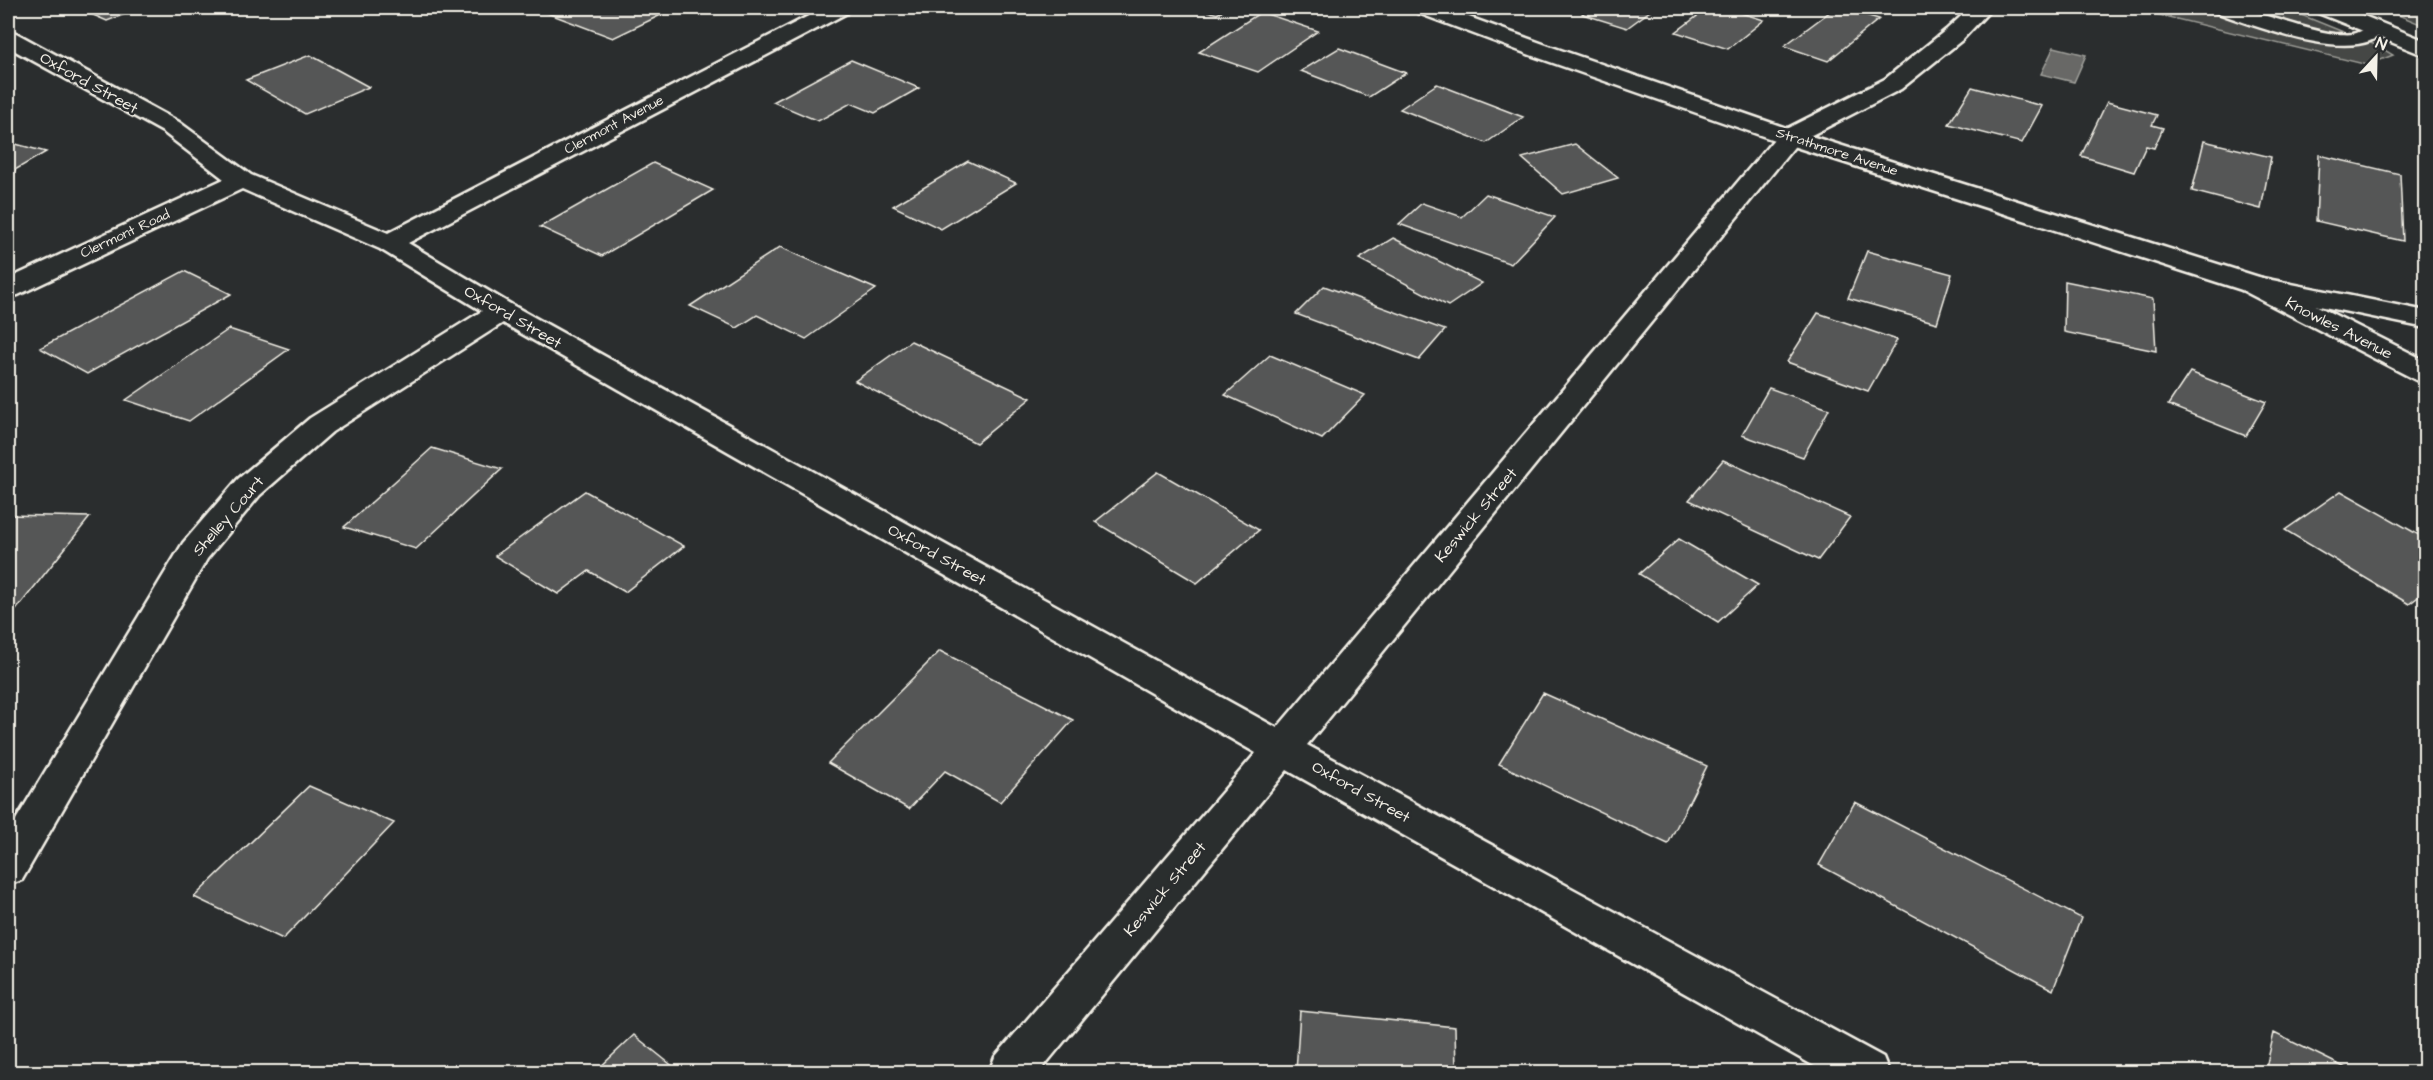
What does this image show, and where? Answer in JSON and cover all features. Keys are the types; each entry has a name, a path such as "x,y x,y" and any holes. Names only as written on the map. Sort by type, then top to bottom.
{"street":[{"name":"Clermont Avenue","path":"389,243 839,8"},
{"name":"Strathmore Avenue","path":"1426,8 1541,51 1789,137 2252,284"},
{"name":"Keswick Street","path":"1011,1072 1789,137 1893,84 1954,35 1982,8"},
{"path":"2326,8 2426,49"},
{"name":"Oxford Street","path":"8,38 171,127 242,180 389,243 502,312 1282,749 1867,1072"},
{"name":"Clermont Road","path":"8,289 242,180"},
{"path":"2252,284 2426,320"},
{"name":"Knowles Avenue","path":"2252,284 2426,373"},
{"name":"Shelley Court","path":"8,868 195,551 249,487 321,425 502,312"}],"lane":[{"path":"2221,8 2326,38 2354,40 2377,29"}],"shaded area":[{"path":"2131,8 2284,8 2378,46 2393,55 2368,65"},
{"path":"2381,8 2425,8 2425,26"},
{"path":"2054,47 2086,55 2074,82 2041,74"}],"building":[{"path":"77,8 141,8 107,21"},
{"path":"534,8 651,8 665,13 613,38"},
{"path":"1197,8 1228,8 1217,14"},
{"path":"1590,8 1654,8 1627,28 1582,14"},
{"path":"1708,8 1725,8 1764,20 1728,49 1676,32"},
{"path":"1835,8 1879,19 1828,61 1784,46"},
{"path":"1261,12 1318,31 1258,72 1199,52"},
{"path":"1339,48 1406,73 1369,97 1301,71"},
{"path":"310,55 369,87 305,114 246,80"},
{"path":"851,60 919,88 875,113 851,103 818,121 773,102"},
{"path":"1437,84 1523,117 1486,143 1400,109"},
{"path":"1972,87 2042,106 2022,143 1949,124"},
{"path":"2107,102 2157,115 2152,125 2163,128 2154,148 2146,146 2134,172 2081,156"},
{"path":"2204,141 2271,157 2261,209 2192,191"},
{"path":"8,142 46,152 8,174"},
{"path":"1575,144 1618,178 1563,194 1522,158"},
{"path":"2319,155 2400,174 2403,241 2316,221"},
{"path":"968,161 1016,183 941,229 893,206"},
{"path":"653,163 713,190 602,256 540,227"},
{"path":"1486,194 1555,217 1511,264 1399,224 1422,203 1462,217"},
{"path":"1393,238 1482,283 1448,306 1359,259"},
{"path":"780,247 876,289 806,339 757,315 737,328 690,306"},
{"path":"1867,251 1952,274 1937,323 1848,298"},
{"path":"184,271 231,294 87,374 40,348"},
{"path":"2065,281 2153,299 2156,351 2064,332"},
{"path":"1324,286 1445,330 1419,360 1296,314"},
{"path":"1818,313 1897,340 1868,391 1787,362"},
{"path":"229,329 289,349 189,421 126,400"},
{"path":"911,341 1031,398 976,443 855,381"},
{"path":"1270,355 1365,395 1322,439 1225,395"},
{"path":"2190,372 2266,402 2246,436 2168,405"},
{"path":"1769,388 1829,409 1803,457 1742,435"},
{"path":"432,448 502,469 416,549 344,527"},
{"path":"1723,460 1850,517 1818,560 1689,500"},
{"path":"1158,472 1259,530 1197,583 1095,522"},
{"path":"585,491 684,546 625,592 589,571 558,594 495,556"},
{"path":"2341,491 2426,539 2426,591 2409,604 2285,530"},
{"path":"8,515 90,517 8,620"},
{"path":"1679,539 1758,585 1718,622 1639,574"},
{"path":"940,651 1073,720 1000,802 945,771 909,809 828,763"},
{"path":"1543,693 1707,766 1668,844 1499,764"},
{"path":"309,786 394,823 283,939 194,897"},
{"path":"1855,802 2081,918 2053,990 1819,865"},
{"path":"1300,1011 1455,1027 1456,1072 1296,1072"},
{"path":"2274,1033 2354,1072 2265,1072"},
{"path":"634,1035 680,1072 595,1072"}]}
